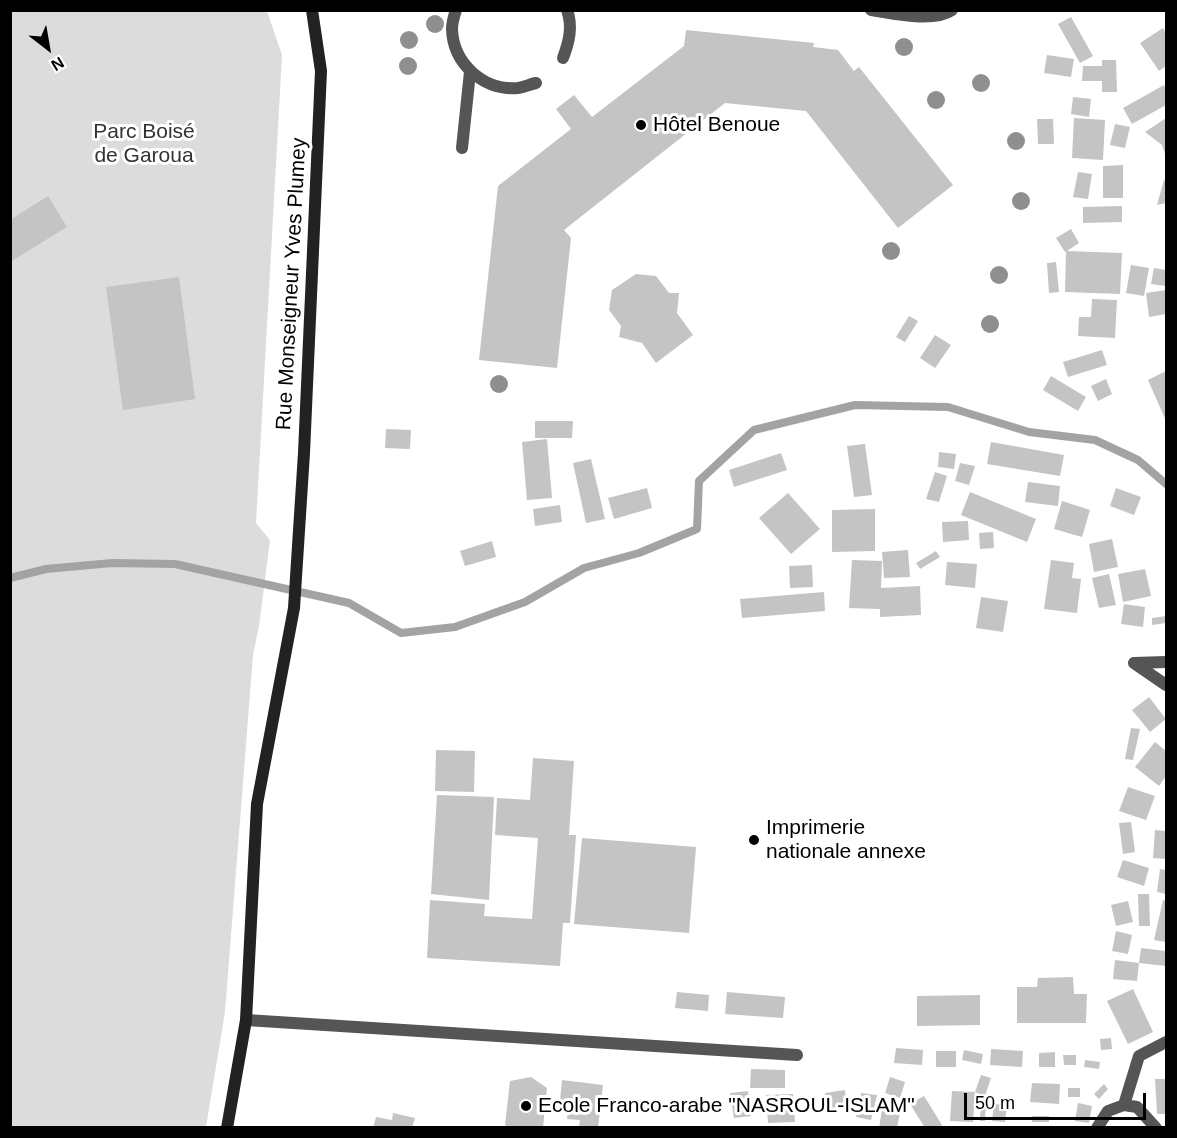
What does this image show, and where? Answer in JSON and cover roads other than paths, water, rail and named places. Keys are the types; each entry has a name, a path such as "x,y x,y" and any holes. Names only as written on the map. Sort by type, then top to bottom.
{"main road":[{"name":"Rue Monseigneur Yves Plumey","path":"226,1128 246,1020 257,804 294,608 321,71 312,10"}],"street":[{"path":"456,10 452,27 455,49 470,72 489,84 518,88 536,83"},
{"path":"562,58 570,40 570,20 567,10"},
{"path":"871,10 916,16 947,14 952,10"},
{"path":"462,148 470,72"},
{"path":"1167,662 1134,663 1167,685"},
{"path":"246,1020 797,1055"},
{"path":"1124,1106 1139,1056 1167,1042"},
{"path":"1097,1128 1108,1111 1124,1106 1137,1107 1155,1126 1167,1122"}],"waterway":[{"path":"10,578 46,569 112,563 175,564 349,603 401,633 455,627 525,602 584,568 639,553 697,529 699,481 754,430 855,405 948,407 1029,432 1095,440 1138,460 1166,484"}],"place":[{"name":"Hôtel Benoue","path":"641,125"},
{"name":"Imprimerie nationale annexe","path":"754,840"},
{"name":"Ecole Franco-arabe \"NASROUL-ISLAM\"","path":"526,1106"}],"park label":[{"name":"Parc Boisé de Garoua","path":"144,144"}]}
